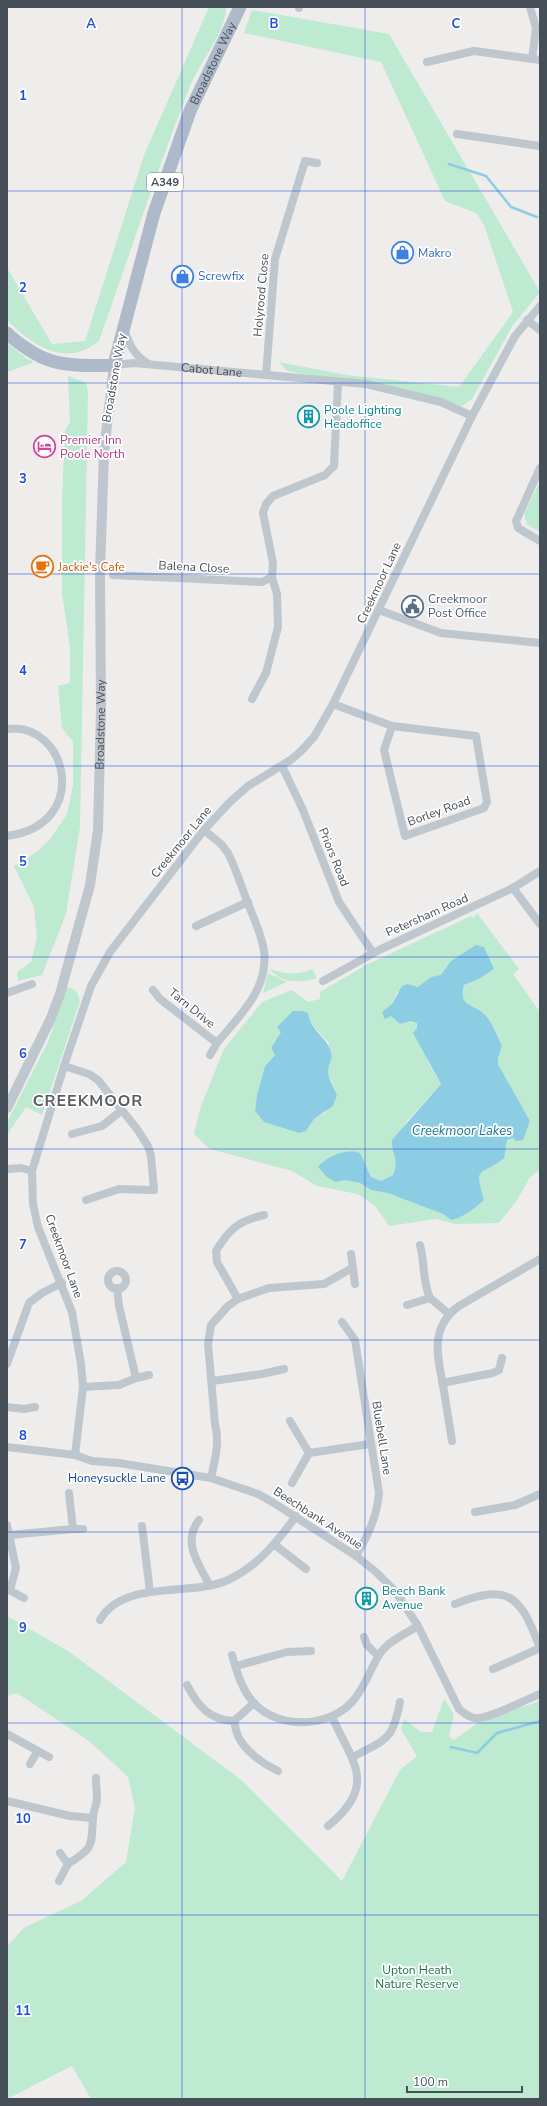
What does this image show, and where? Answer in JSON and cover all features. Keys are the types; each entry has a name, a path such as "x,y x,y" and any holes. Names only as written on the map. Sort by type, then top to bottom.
{"main road":[{"name":"Broadstone Way","path":"114,365 154,213 190,112 240,7"},
{"name":"Cabot Lane","path":"7,333 19,344 48,360 88,366 114,365"}],"street":[{"path":"427,62 474,51 536,59 536,28 530,7"},
{"path":"457,134 540,146"},
{"name":"Holyrood Close","path":"266,375 275,260 305,161 317,163"},
{"name":"Creekmoor Lane","path":"75,1455 82,1386 77,1337 72,1312 62,1283 38,1227 34,1204 32,1171 64,1066 91,986 105,959 204,830 234,798 248,786 282,766 301,751 314,737 333,704 472,416 515,336 540,306"},
{"path":"528,320 540,330"},
{"name":"Broadstone Way","path":"123,327 133,351 139,358 151,365"},
{"name":"Broadstone Way","path":"7,1108 60,994 90,885 98,830 101,724 100,572 104,451 114,365"},
{"name":"Cabot Lane","path":"114,365 151,365 366,384 423,399 441,402 472,416"},
{"path":"252,699 266,673 278,627 277,594 272,577 273,563 263,513 266,504 273,496 325,476 334,466 338,382"},
{"path":"540,468 516,521 518,528 540,541"},
{"name":"Balena Close","path":"113,575 262,582 272,577"},
{"path":"379,610 441,633 540,643"},
{"name":"Borley Road","path":"333,704 392,726 476,736 476,746 486,792 487,802 484,808 405,836 384,750 392,726"},
{"path":"7,729 16,728 31,732 50,748 60,765 62,786 56,808 44,822 28,832 7,836"},
{"name":"Priors Road","path":"282,766 303,810 340,902 372,953"},
{"name":"Tarn Drive","path":"204,830 221,844 228,853 260,930 265,948 265,968 256,993 217,1043 210,1055"},
{"name":"Petersham Road","path":"323,981 372,953 513,888 540,871"},
{"path":"513,888 540,924"},
{"path":"196,926 248,902"},
{"path":"7,993 32,984"},
{"name":"Tarn Drive","path":"153,990 160,999 217,1043"},
{"path":"64,1066 89,1074 98,1080 121,1111 138,1129 148,1146 158,1190 119,1189 86,1200"},
{"path":"72,1134 102,1126 121,1111"},
{"path":"7,1169 22,1168 32,1171"},
{"path":"238,1299 217,1262 216,1250 235,1226 248,1219 264,1214"},
{"path":"420,1245 424,1259 426,1284 430,1298 449,1314"},
{"path":"351,1254 355,1284"},
{"path":"452,1441 438,1367 437,1346 440,1330 449,1314 540,1259"},
{"path":"211,1478 218,1450 218,1436 215,1424 208,1344 211,1325 228,1306 238,1299 269,1288 324,1284 352,1268"},
{"path":"7,1364 22,1318 29,1303 42,1293 62,1283"},
{"path":"117,1288 119,1306 136,1378"},
{"path":"407,1305 430,1298"},
{"name":"Bluebell Lane","path":"342,1322 355,1340 370,1444 379,1493 377,1511 369,1534 356,1556"},
{"path":"442,1383 493,1373 500,1368 502,1358"},
{"path":"500,1368 507,1373"},
{"path":"212,1381 262,1374 284,1369"},
{"path":"82,1386 119,1385 136,1378 149,1375"},
{"path":"7,1407 24,1409 35,1407"},
{"path":"290,1421 309,1453"},
{"path":"309,1453 370,1444"},
{"name":"Beechbank Avenue","path":"7,1447 75,1455 92,1461 119,1463 211,1478 258,1494 296,1516 356,1556 376,1572 395,1591 418,1626 460,1708 466,1715 476,1718 486,1716 540,1694"},
{"path":"292,1483 309,1453"},
{"path":"69,1494 73,1529"},
{"path":"475,1512 515,1504 540,1494"},
{"path":"100,1620 105,1611 116,1603 150,1592 226,1581 260,1558 275,1544 296,1516"},
{"path":"199,1520 192,1529 191,1542 194,1555 209,1584"},
{"path":"7,1525 16,1568 8,1590 24,1598"},
{"path":"142,1526 150,1592"},
{"path":"10,1535 83,1529"},
{"path":"275,1544 306,1569"},
{"path":"455,1604 489,1593 509,1597 522,1607 540,1648 493,1669"},
{"path":"97,1606 105,1611"},
{"path":"232,1655 244,1690 254,1703 277,1717 292,1722 319,1721 332,1717 353,1702 378,1656 389,1644 418,1626"},
{"path":"364,1637 367,1645 378,1656"},
{"path":"236,1666 287,1652 311,1651"},
{"path":"187,1685 194,1699 213,1718 234,1721"},
{"path":"353,1756 389,1736 395,1727 400,1702"},
{"path":"234,1721 254,1703"},
{"path":"328,1826 341,1816 355,1793 359,1775 353,1756 332,1717"},
{"path":"234,1721 238,1736 251,1752 265,1764 278,1771"},
{"path":"7,1734 49,1757"},
{"path":"30,1764 38,1752"},
{"path":"58,1881 68,1864 85,1852 92,1843 94,1832 93,1818 96,1801 96,1778"},
{"path":"7,1801 70,1816 93,1818"},
{"path":"60,1853 68,1864"}],"green space":[{"path":"209,7 226,7 222,28 190,86 99,341 86,349 74,353 62,353 39,345 28,338 7,320 7,268 52,344 85,341 144,155"},
{"path":"252,10 389,34 540,292 513,325 472,399 462,406 375,382 338,380 287,371 279,362 346,375 459,387 513,312 484,225 476,213 445,201 381,62 244,33"},
{"path":"7,343 27,359 33,361 32,363 7,372"},
{"path":"68,376 86,383 88,393 80,827 66,914 42,975 18,981 17,972 31,962 37,937 34,907 14,866 37,852 50,839 67,814 73,786 73,742 62,728 58,686 70,683 70,647 62,594 62,499 65,430 70,422"},
{"path":"540,481 540,532 527,524 524,514"},
{"path":"477,913 519,969 513,974 540,1012 540,1170 530,1177 517,1200 499,1223 456,1224 436,1219 389,1226 375,1206 358,1194 317,1186 292,1171 210,1149 194,1134 201,1106 224,1049 262,1002 292,990 308,1002 320,999 320,992 366,965 471,916 473,918","holes":["446,969 494,969 479,979 464,985 463,998 468,1004 481,1011 493,1026 502,1046 498,1058 498,1064 530,1121 513,1138 507,1140 497,1163 480,1173 478,1178 484,1200 451,1220 443,1214 388,1193 371,1190 360,1183 345,1180 360,1154 371,1177 381,1181 393,1175 396,1168 396,1161 392,1147 407,1121 441,1084 429,1064 422,1047 416,1039 417,1023 411,1021 400,1024 395,1018 382,1012 392,1004 396,994 408,984 418,987 441,975","308,1020 328,1042 332,1058 328,1068 328,1073 337,1095 325,1113 314,1119 306,1131 299,1133 264,1122 255,1111 257,1095 265,1066 275,1055 271,1048 282,1032"]},
{"path":"270,969 291,974 302,973 312,969 317,978 305,981 285,980 274,974"},
{"path":"268,973 287,982 263,993"},
{"path":"67,987 76,991 80,1001 42,1115 26,1107 7,1135 7,1122 48,1042"},
{"name":"Upton Heath Nature Reserve","path":"7,1616 68,1651 240,1779 342,1881 400,1770 417,1756 401,1729 404,1719 421,1732 432,1732 444,1699 454,1714 449,1736 454,1740 479,1722 540,1701 540,2099 91,2099 72,2066 7,2099 7,1946 25,1927 81,1901 126,1862 135,1808 128,1777 89,1741 17,1693 7,1696"}],"water":[{"name":"Creekmoor Lakes","path":"476,945 484,947 494,969 479,979 464,985 463,998 468,1004 481,1011 493,1026 502,1046 498,1058 498,1064 530,1121 523,1140 516,1141 513,1138 507,1140 504,1158 481,1173 479,1176 484,1200 469,1212 451,1220 443,1214 388,1193 371,1190 360,1183 345,1180 336,1182 327,1177 318,1167 326,1159 332,1156 343,1152 355,1152 360,1153 371,1177 381,1181 393,1175 396,1164 392,1140 441,1084 413,1033 417,1028 417,1023 411,1021 400,1024 391,1016 385,1019 382,1012 392,1004 402,986 408,984 418,987 431,977 441,975 451,961"},
{"path":"293,1011 308,1013 312,1025 328,1045 332,1058 328,1068 328,1073 337,1095 333,1106 314,1119 306,1131 299,1133 264,1122 255,1111 257,1095 265,1066 275,1055 271,1048 281,1032 277,1027"}],"waterway":[{"path":"449,164 486,176 511,207 537,217"},
{"path":"451,1747 477,1753 497,1733 540,1721"}],"place":[{"name":"Makro","path":"402,253"},
{"name":"Screwfix","path":"182,276"},
{"name":"Poole Lighting Headoffice","path":"308,417"},
{"name":"Premier Inn Poole North","path":"44,447"},
{"name":"Jackie's Cafe","path":"43,567"},
{"name":"Creekmoor Post Office","path":"412,606"},
{"name":"Honeysuckle Lane","path":"182,1478"},
{"name":"Beech Bank Avenue","path":"367,1598"}],"district":[{"name":"CREEKMOOR","path":"88,1100"}]}
